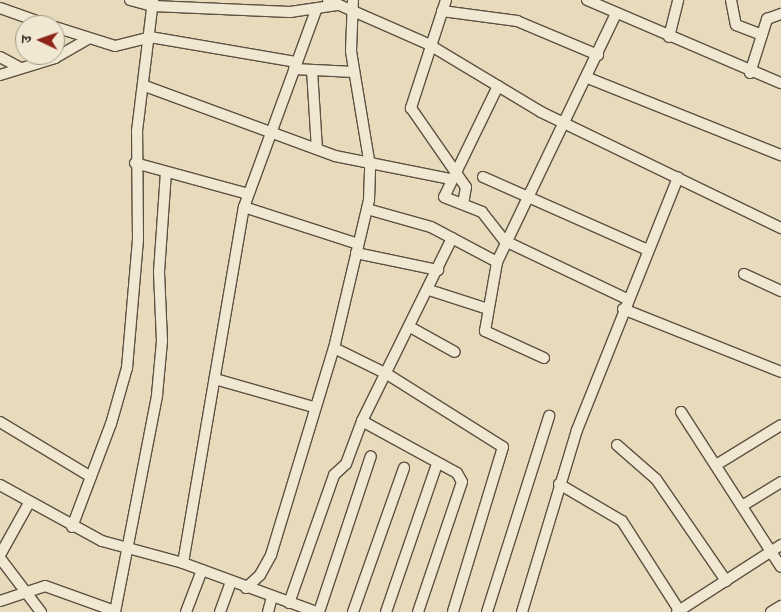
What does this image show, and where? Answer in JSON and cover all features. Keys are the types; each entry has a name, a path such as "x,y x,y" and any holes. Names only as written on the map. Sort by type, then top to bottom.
{"street":[{"path":"130,0 153,3 316,10 338,5"},
{"path":"328,0 428,44 563,123 781,228"},
{"path":"246,588 260,574 271,555 314,407 334,348 367,209 370,166 354,72 353,0"},
{"path":"446,0 428,44 411,108 452,176 466,187 463,204"},
{"path":"587,0 750,74 781,84"},
{"path":"669,38 678,0"},
{"path":"731,0 736,25 762,35"},
{"path":"72,527 91,477 127,368 138,240 135,163 153,3"},
{"path":"0,8 20,15"},
{"path":"183,563 244,207 316,10"},
{"path":"442,11 517,20 598,56"},
{"path":"544,358 488,334 488,309 497,262 505,241 563,123 588,78 616,14"},
{"path":"750,74 767,19 781,14"},
{"path":"65,31 88,39 120,46 150,37 295,65 312,70 354,72"},
{"path":"0,75 19,67 56,58 88,39"},
{"path":"0,57 19,67"},
{"path":"312,70 317,149"},
{"path":"588,78 781,155"},
{"path":"145,86 317,149 370,166 452,176"},
{"path":"498,86 452,176 444,196 482,212 505,241 625,304 781,372"},
{"path":"135,163 248,194"},
{"path":"0,601 45,586 115,611 130,550 158,386 162,310 158,272 166,173"},
{"path":"483,177 528,194 648,250"},
{"path":"522,612 559,484 625,304 678,177"},
{"path":"244,207 357,248 438,270"},
{"path":"367,209 409,220 452,238 497,262"},
{"path":"289,603 334,475 346,464 362,421 429,290 452,238"},
{"path":"744,274 781,291"},
{"path":"429,290 488,309"},
{"path":"410,327 455,352"},
{"path":"334,348 387,374 503,447 453,612"},
{"path":"215,379 314,407"},
{"path":"681,412 781,567"},
{"path":"487,612 549,416"},
{"path":"362,421 457,474 462,482 418,612"},
{"path":"0,422 91,477"},
{"path":"716,466 781,425"},
{"path":"617,445 656,479 726,581"},
{"path":"0,485 72,527 130,550 183,563 246,588 318,612 371,456"},
{"path":"386,612 437,464"},
{"path":"353,612 404,468"},
{"path":"742,506 781,482"},
{"path":"559,484 622,521 678,611 781,545"},
{"path":"29,503 0,557 41,612"},
{"path":"186,612 202,570"},
{"path":"220,612 231,581"},
{"path":"268,612 272,597"},
{"path":"771,612 781,606"}]}
